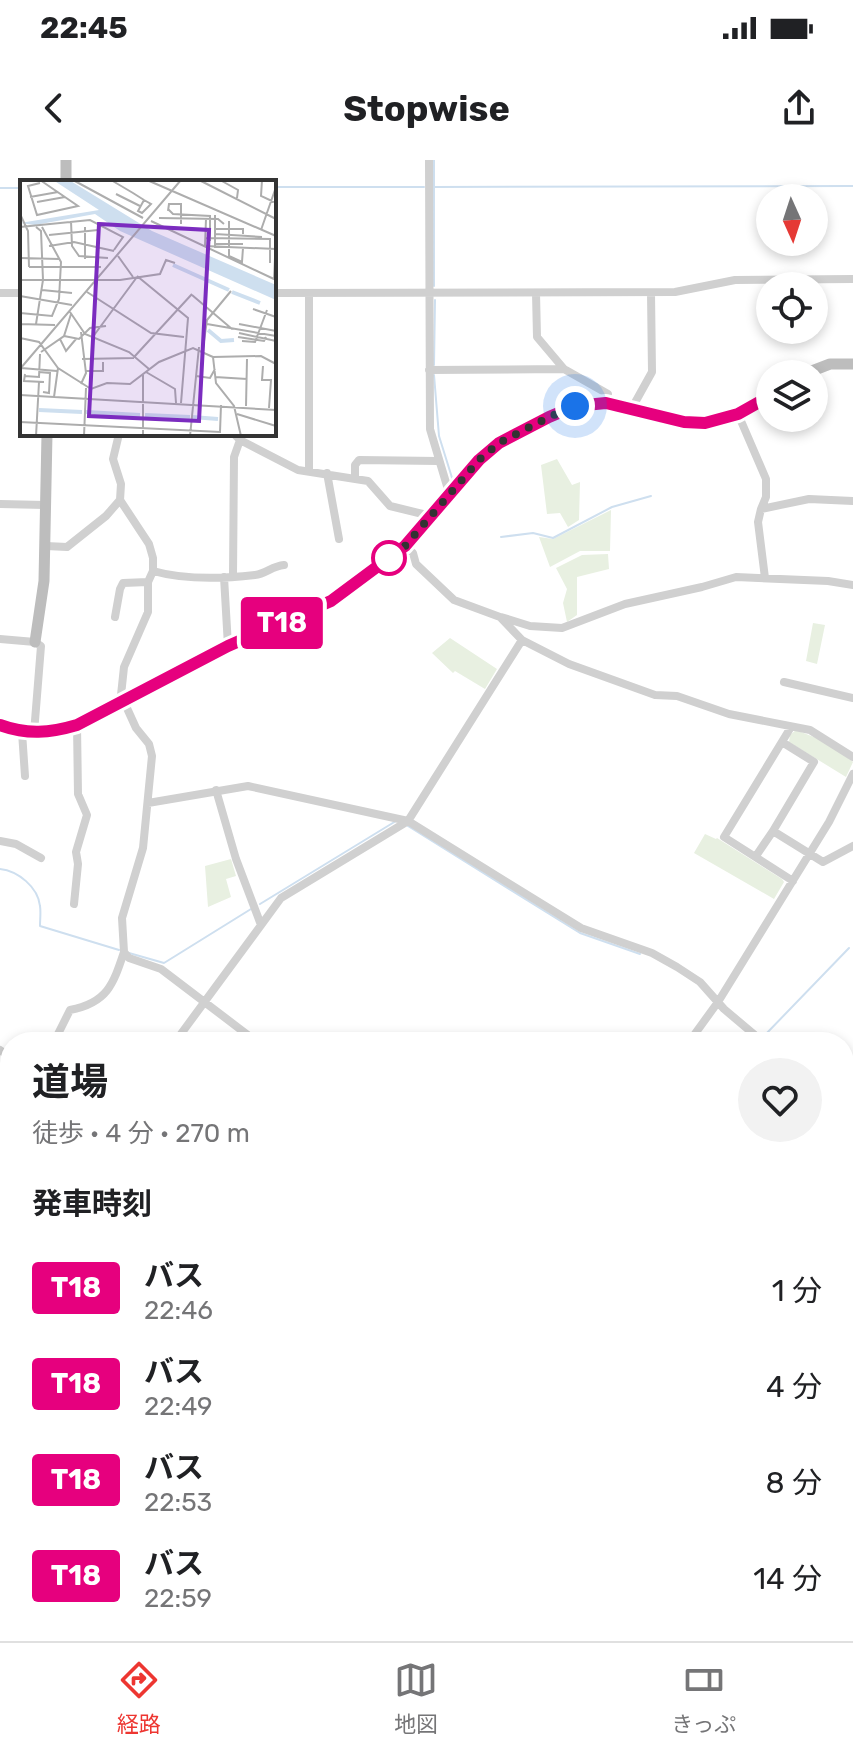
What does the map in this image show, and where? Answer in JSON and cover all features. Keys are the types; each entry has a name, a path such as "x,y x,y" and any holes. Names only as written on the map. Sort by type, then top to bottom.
{"street":[{"path":"429,160 430,429 450,496"},
{"path":"276,293 651,293 675,292 735,280 853,279"},
{"path":"309,293 309,471"},
{"path":"536,293 537,337 564,369 608,394 606,403"},
{"path":"632,408 652,372 651,293"},
{"path":"828,365 853,364"},
{"path":"429,370 564,369"},
{"path":"0,725 28,732 56,731 77,725 228,646 331,601 405,546 479,460 499,443 563,411 591,403 606,403 684,422 705,423 738,414 756,404"},
{"path":"738,414 766,479 766,497 758,522 765,578"},
{"path":"35,642 44,581 47,436"},
{"path":"59,1032 70,1010 97,1002 108,990 124,952 122,918 143,848 148,803 152,756 149,744 122,703 124,667 148,612 148,582 153,571 153,558 149,544 120,500 121,484 113,459 119,436"},
{"path":"228,646 228,576 237,437 298,470 368,481 390,506 427,515 429,521"},
{"path":"355,479 355,465 359,460 438,461"},
{"path":"327,473 339,539"},
{"path":"761,509 809,499 853,501"},
{"path":"46,546 67,547 106,516 120,500"},
{"path":"0,504 45,505"},
{"path":"405,546 413,553 416,564 454,600 530,626 562,628 625,604 736,577 853,585"},
{"path":"153,571 177,577 259,575 275,565 284,565"},
{"path":"115,617 123,583 148,582"},
{"path":"500,617 522,640 569,664 655,695 677,696 729,714 810,730 853,757"},
{"path":"0,639 35,642 41,646 25,776"},
{"path":"182,1032 281,898 408,821 522,640"},
{"path":"784,682 853,698"},
{"path":"74,904 78,864 76,852 87,815 78,794 77,725"},
{"path":"791,727 724,837 793,881"},
{"path":"756,856 814,762 782,742"},
{"path":"696,1032 829,822 853,774"},
{"path":"148,803 248,786 408,821 581,928 652,953 677,967 700,982 752,1032"},
{"path":"216,790 236,859 261,925"},
{"path":"773,831 823,862 853,846"},
{"path":"0,841 16,844 41,858"},
{"path":"124,952 129,958 161,969 244,1032"}],"green space":[{"path":"557,459 572,485 580,482 579,520 568,527 560,513 547,514 541,465"},
{"path":"611,510 610,551 580,551 550,567 539,537 553,539"},
{"path":"608,554 609,569 577,577 577,615 567,622 563,603 567,589 556,568 582,555"},
{"path":"813,623 825,625 817,664 806,661"},
{"path":"450,638 497,669 485,689 455,671 453,673 432,653"},
{"path":"796,730 829,743 853,762 846,777 789,742 790,735"},
{"path":"705,834 717,838 782,879 784,882 774,899 694,853"},
{"path":"231,859 236,876 226,879 231,897 208,907 205,866"}],"waterway":[{"path":"434,160 434,286"},
{"path":"434,187 853,186"},
{"path":"276,187 424,187"},
{"path":"0,188 20,188"},
{"path":"434,365 435,300"},
{"path":"434,375 439,436 453,481"},
{"path":"501,537 533,533 553,538 612,507 651,496"},
{"path":"260,904 396,821"},
{"path":"408,826 580,933 640,954"},
{"path":"0,869 20,877 31,886 40,906 40,926 119,950"},
{"path":"129,953 164,963 251,909"},
{"path":"768,1032 849,948"}],"bus line":[{"name":"T18","path":"0,725 34,733 77,725 228,646 331,601 405,546 479,460 499,443 563,411 591,403 606,403 684,422 705,423 723,420 756,405"}],"route":[{"path":"389,558 380,565 405,546 479,460 499,443 575,406"}]}
